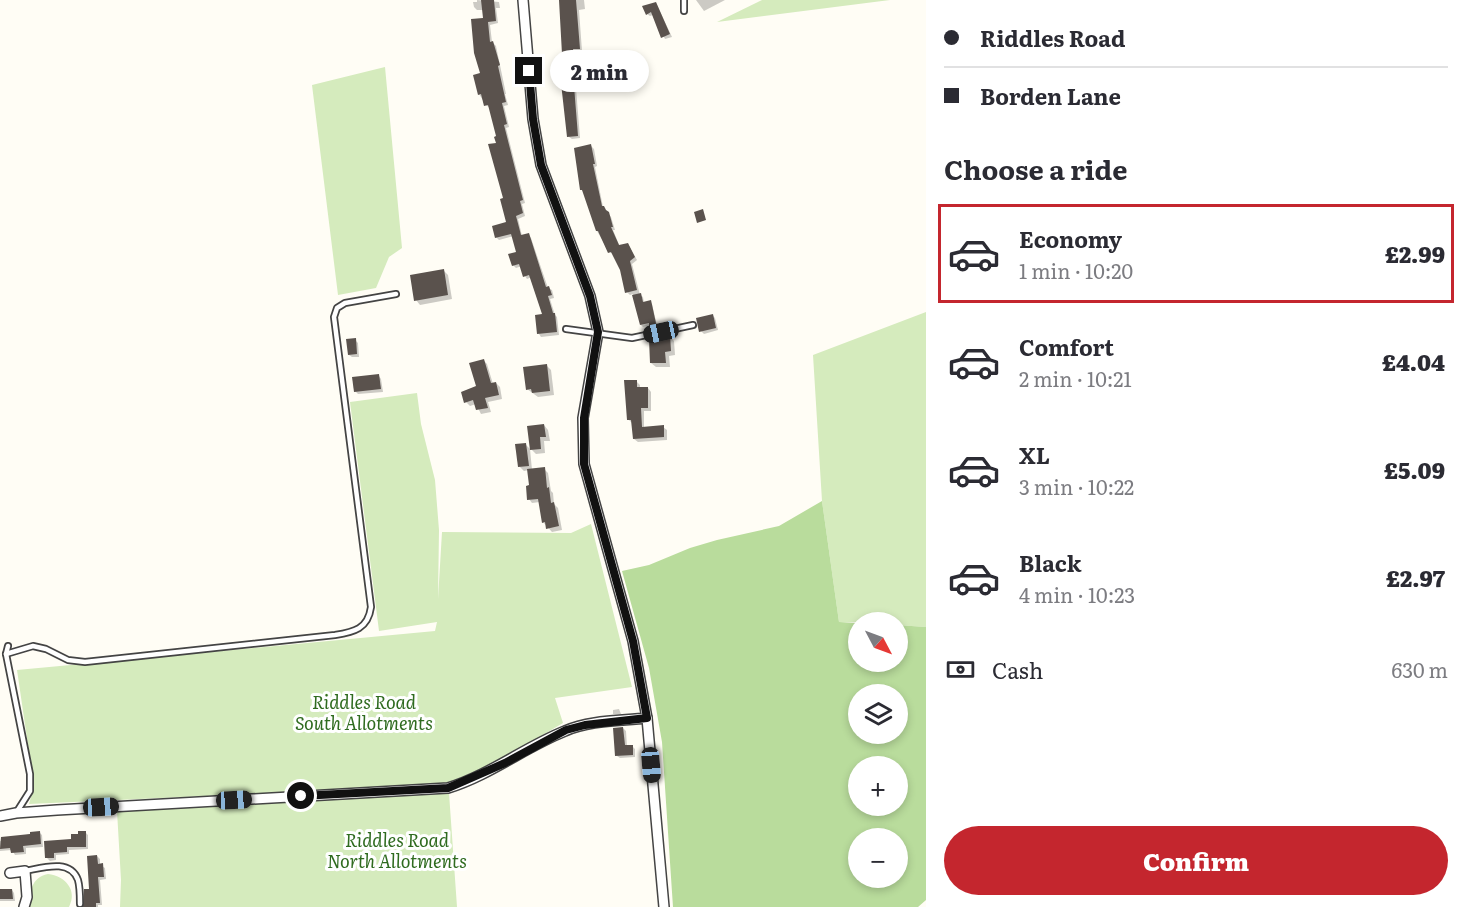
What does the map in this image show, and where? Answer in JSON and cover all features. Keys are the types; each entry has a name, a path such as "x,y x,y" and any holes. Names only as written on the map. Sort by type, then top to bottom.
{"street":[{"path":"523,0 533,119 541,165 590,296 598,332 584,418 584,464 633,641 647,718 664,907"},
{"path":"0,816 16,813 448,788 505,763 566,730 585,725 647,718"},
{"path":"10,873 26,872 27,897 24,907"}],"lane":[{"path":"684,0 684,11"},
{"path":"6,654 33,646 68,660 86,662 334,635 355,631 361,626 370,616 371,607 333,317 337,308 345,303 396,294"},
{"path":"566,328 632,338 693,325"},
{"path":"8,646 6,654 30,774 30,791 16,813"},
{"path":"26,872 55,865 68,868 78,880 80,904"}],"green space":[{"path":"762,0 890,0 717,22"},
{"path":"385,67 402,248 389,257 376,288 338,295 312,85"},
{"path":"926,312 926,627 908,626 908,612 848,612 848,622 839,622 822,501 813,355"},
{"name":"Riddles Road South Allotments","path":"417,393 421,424 435,480 439,530 438,599 442,532 571,533 591,524 632,687 555,698 563,723 497,762 445,785 29,804 34,786 17,670 435,631 437,622 379,631 350,402"},
{"path":"822,501 839,622 848,622 848,672 908,672 908,626 926,627 926,900 918,907 673,907 662,742 649,668 622,571 649,565 690,548 779,526"},
{"name":"Riddles Road North Allotments","path":"449,793 457,907 120,907 121,880 117,811"},
{"path":"48,874 60,878 68,885 72,895 69,907 27,907 30,891 35,882 38,878"}],"building":[{"path":"481,0 494,0 496,21 488,22 490,42 493,41 500,65 498,66 506,102 502,103 507,124 504,125 523,200 520,201 523,213 516,216 521,235 529,233 546,287 549,286 552,295 548,296 553,313 555,313 557,332 537,334 535,315 542,314 529,275 523,277 519,264 512,266 508,254 516,252 511,234 495,238 492,226 506,222 500,199 503,198 488,144 496,143 494,137 496,136 488,105 484,106 481,94 478,95 473,75 480,73 474,53 471,19 483,18"},
{"path":"559,0 576,0 580,49 573,49 576,68 576,85 574,86 578,136 567,137 560,74 562,73 560,57 562,54"},
{"path":"656,2 670,34 661,38 651,12 646,15 642,6"},
{"path":"591,144 602,206 609,212 613,227 611,227 619,245 628,243 635,257 630,261 637,290 625,293 620,270 596,231 582,190 580,190 574,148"},
{"path":"703,209 706,220 697,223 694,212"},
{"path":"444,269 448,295 414,301 410,275"},
{"path":"641,293 643,302 651,300 657,328 649,330 649,323 640,325 632,295"},
{"path":"713,314 716,328 699,332 696,318"},
{"path":"670,335 671,351 665,352 666,363 650,363 649,339"},
{"path":"356,338 357,354 348,355 346,339"},
{"path":"484,359 491,383 496,382 499,395 485,398 488,408 476,410 473,400 464,403 461,392 476,386 469,363"},
{"path":"547,364 550,391 532,393 531,389 526,390 523,367"},
{"path":"379,374 381,389 354,392 352,377"},
{"path":"624,380 637,380 637,387 648,387 648,408 641,408 642,427 664,425 664,437 633,439 631,420 627,420"},
{"path":"544,424 546,437 540,437 541,449 530,450 527,426"},
{"path":"526,443 529,466 518,467 515,444"},
{"path":"545,467 547,488 549,487 551,503 554,502 559,526 546,529 545,522 542,523 538,499 527,500 526,486 529,485 527,469"},
{"path":"623,727 625,745 633,745 633,755 615,756 613,728"},
{"path":"40,831 41,844 23,846 24,852 11,853 10,848 0,849 1,837"},
{"path":"78,831 86,831 86,847 67,847 67,852 54,853 54,858 45,858 44,841 71,839 71,834 78,834"},
{"path":"97,855 98,864 103,863 104,877 98,877 100,903 96,903 96,907 83,907 84,889 89,889 87,856"},
{"path":"0,889 12,889 13,899 0,899"}],"route":[{"path":"301,796 448,788 505,763 566,730 585,725 647,718 633,641 584,464 584,418 589,376 598,332 590,296 541,165 533,119 529,71"}]}
